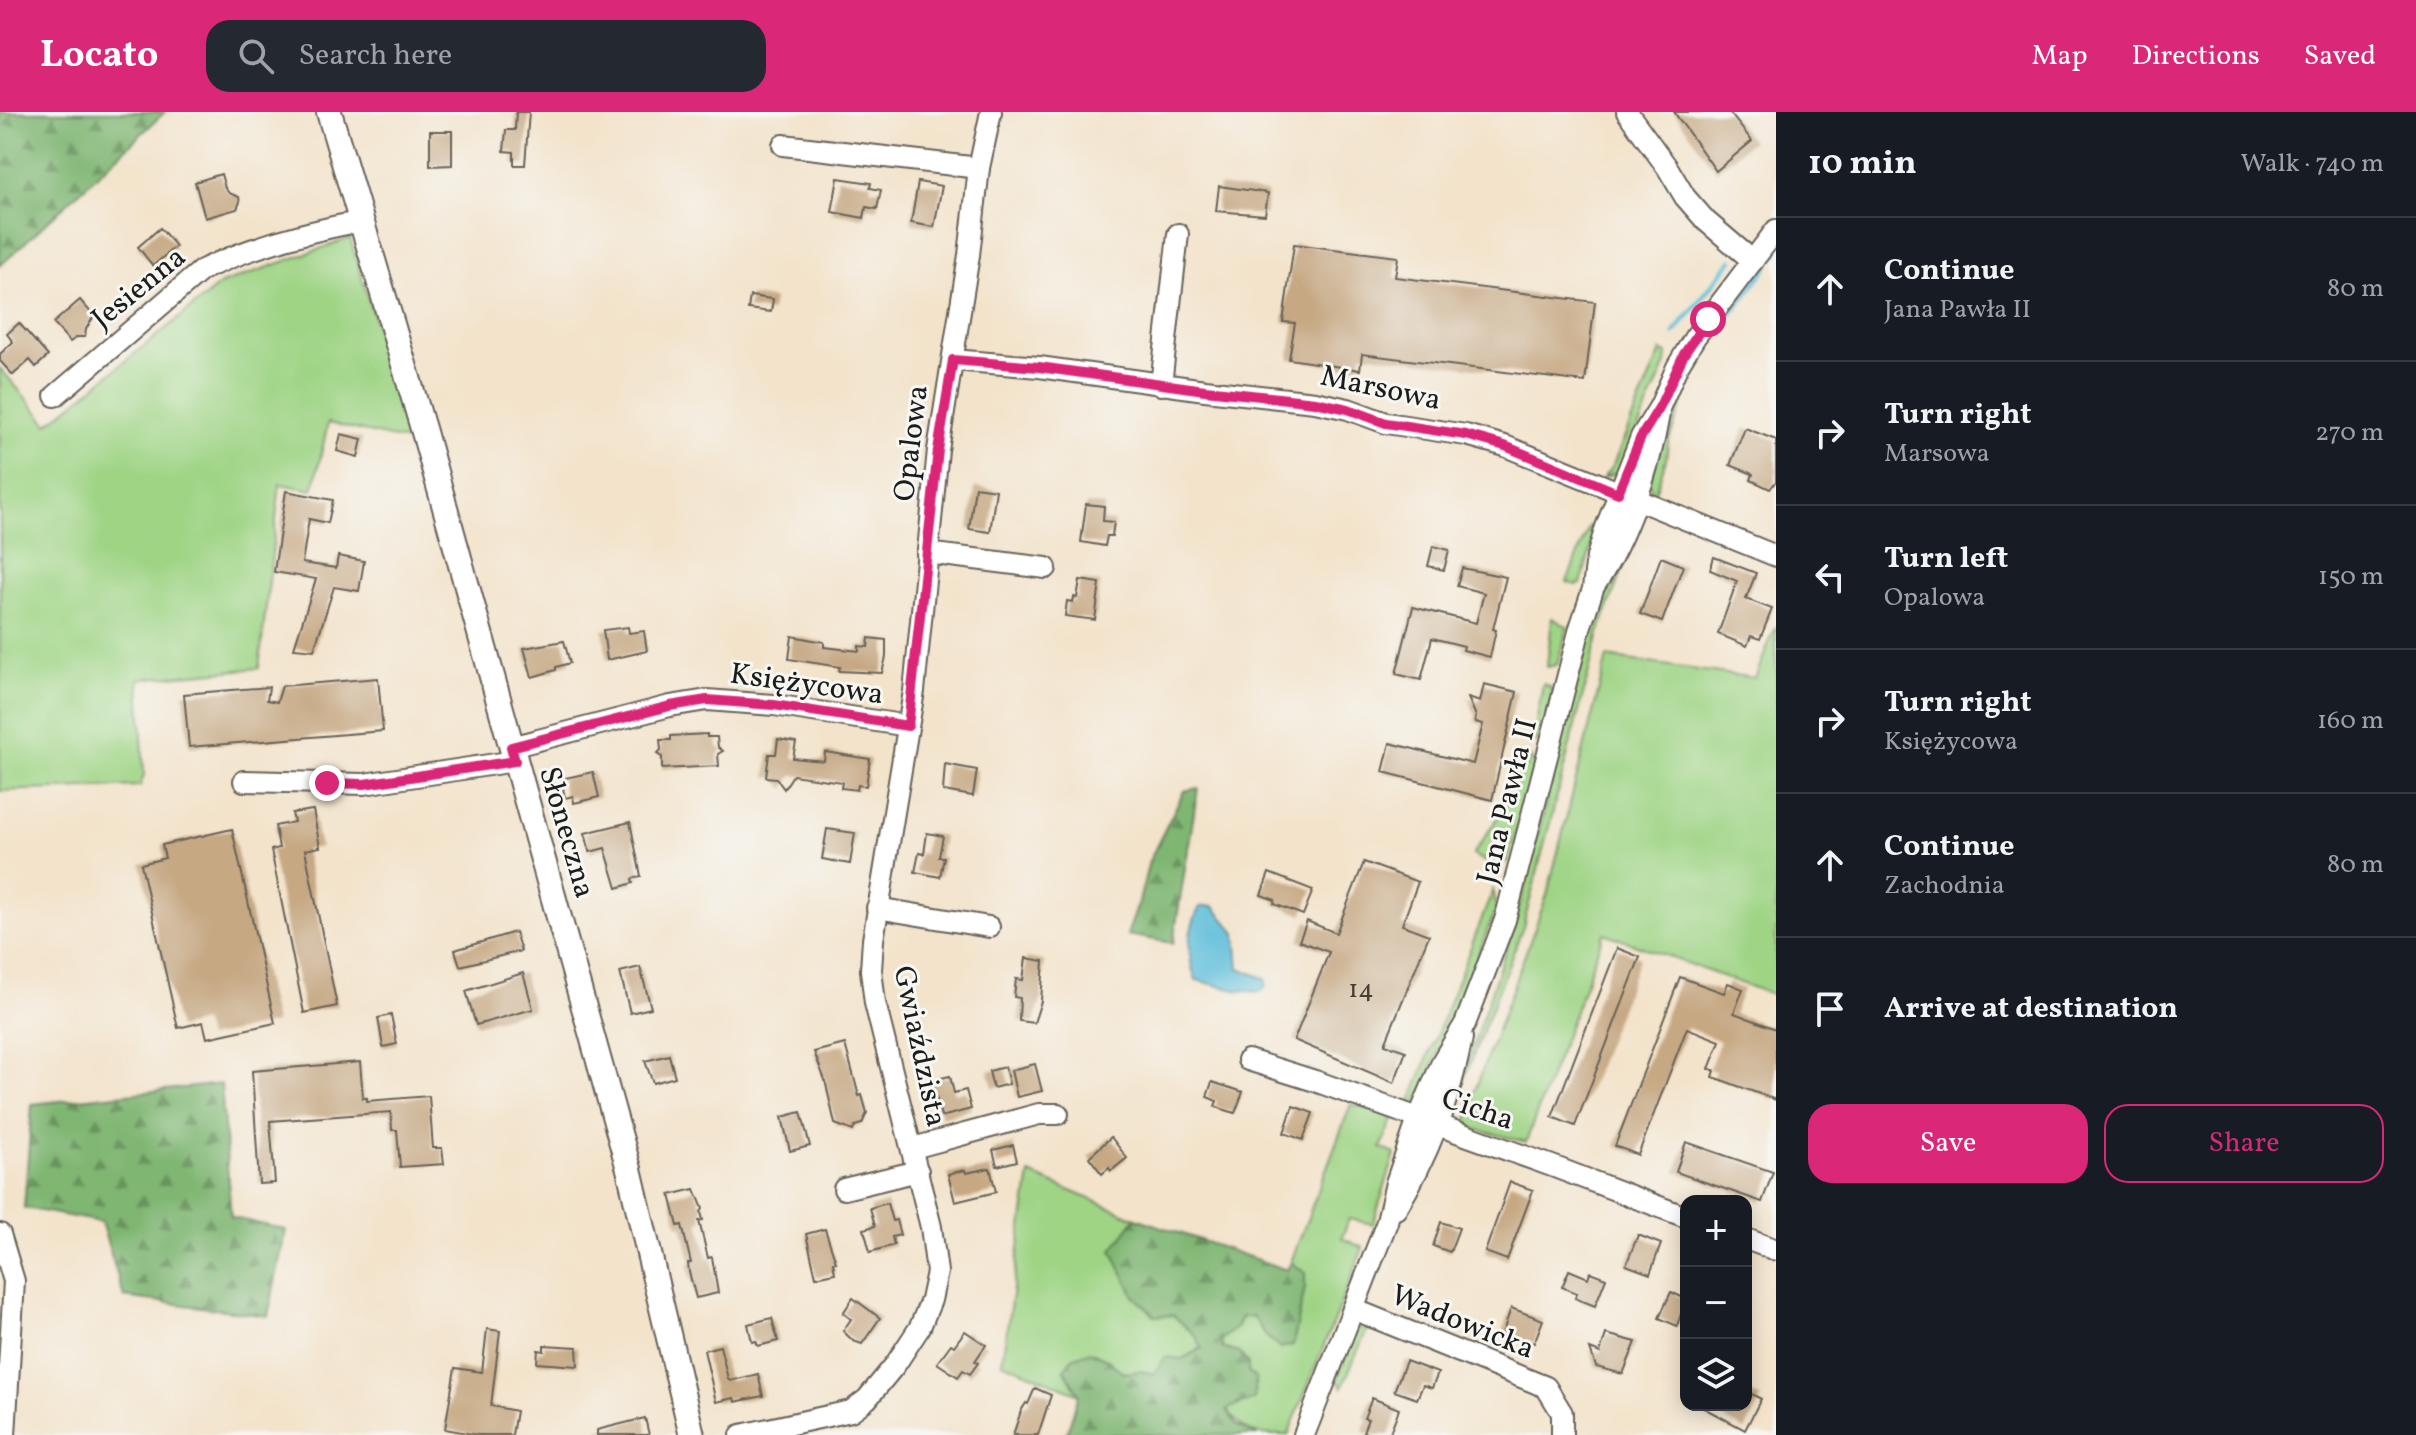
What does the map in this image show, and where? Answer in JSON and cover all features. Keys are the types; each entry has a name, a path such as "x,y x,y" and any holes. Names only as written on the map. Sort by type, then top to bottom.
{"street":[{"name":"Słoneczna","path":"329,112 363,221 629,1169 692,1435"},
{"name":"Opalowa","path":"908,726 946,390 969,255 979,168 991,112"},
{"path":"1627,112 1685,197 1706,221 1753,261"},
{"path":"783,145 979,168"},
{"name":"Jesienna","path":"55,396 202,270 227,258 291,237 363,221"},
{"name":"Jana Pawła II","path":"1304,1435 1387,1222 1409,1188 1427,1122 1457,1065 1465,1024 1516,887 1593,589 1610,562 1626,496 1655,441 1660,406 1677,367 1695,337 1776,230"},
{"path":"1161,385 1178,234"},
{"name":"Marsowa","path":"953,360 1039,367 1161,385 1315,402 1348,409 1386,423 1466,435 1505,446 1776,556"},
{"path":"927,553 1046,568"},
{"name":"Księżycowa","path":"244,781 364,784 513,754 670,706 707,700 764,704 908,726"},
{"name":"Gwiaździsta","path":"741,1435 851,1411 881,1383 912,1340 931,1300 937,1272 931,1227 875,1003 871,970 877,908 908,726"},
{"path":"877,908 989,927"},
{"name":"Cicha","path":"1248,1060 1315,1081 1680,1215"},
{"name":"Gwiaździsta","path":"913,1148 1039,1114 1058,1114"},
{"name":"Gwiaździsta","path":"844,1189 918,1171"},
{"path":"0,1234 14,1281 5,1435"},
{"path":"1752,1241 1776,1250"},
{"name":"Wadowicka","path":"1353,1309 1546,1387 1562,1413 1562,1435"}],"green space":[{"path":"0,112 165,112 0,266"},
{"path":"350,238 411,442 328,423 313,490 280,484 259,668 139,679 144,775 140,786 0,791 0,368 48,424 221,284"},
{"path":"1661,351 1667,354 1666,364 1619,472 1603,478 1613,465"},
{"path":"1695,368 1668,443 1654,495 1649,482 1683,380"},
{"path":"1589,526 1596,529 1581,584 1576,585 1567,582"},
{"path":"1627,540 1632,542 1599,633 1523,927 1459,1092 1453,1117 1451,1112 1457,1091 1515,923 1590,632"},
{"path":"1552,618 1568,627 1557,665 1547,667"},
{"path":"1776,626 1776,996 1604,933 1526,1142 1467,1127 1471,1101 1547,895 1607,657 1755,678"},
{"path":"1543,684 1550,687 1553,693 1541,739 1536,742 1533,741"},
{"path":"1529,756 1535,764 1508,861 1494,866 1473,855 1509,800 1516,766 1526,768"},
{"path":"1198,788 1173,943 1127,935 1149,861 1184,791"},
{"path":"1493,890 1497,907 1418,1101 1409,1106"},
{"path":"221,1084 231,1217 286,1230 268,1316 124,1297 101,1222 24,1208 32,1104"},
{"path":"1351,1104 1394,1117 1381,1148 1395,1154 1373,1224 1349,1219 1342,1238 1363,1248 1288,1435 1252,1432 1239,1424 1227,1409 1254,1399 1248,1373 1222,1348 1221,1340 1237,1327 1240,1318 1253,1316 1266,1336 1280,1348 1293,1345 1305,1273 1291,1262"},
{"path":"1030,1174 1136,1218 1112,1250 1154,1316 1173,1315 1195,1335 1202,1348 1155,1374 1141,1371 1123,1373 1107,1359 1072,1383 1079,1394 1002,1362"},
{"path":"1136,1218 1287,1270 1291,1262 1305,1273 1293,1345 1280,1348 1266,1336 1253,1316 1240,1318 1237,1327 1221,1340 1222,1348 1239,1353 1248,1363 1248,1373 1256,1378 1254,1399 1227,1409 1237,1426 1258,1435 1066,1435 1079,1394 1064,1369 1072,1358 1090,1351 1107,1359 1123,1373 1141,1371 1154,1374 1165,1357 1182,1359 1202,1348 1195,1335 1173,1315 1155,1316 1134,1296 1112,1250"},
{"path":"1365,1323 1370,1323 1342,1387 1337,1380 1355,1333"}],"water":[{"path":"1213,906 1236,933 1239,968 1266,979 1266,987 1260,992 1235,990 1196,980 1190,952 1193,925 1200,907"}],"building":[{"path":"516,112 529,112 525,165 514,165 514,152 504,151 506,130 515,130"},
{"path":"1674,112 1729,112 1752,141 1716,171"},
{"path":"430,131 452,131 452,165 430,166"},
{"path":"221,174 225,188 239,197 240,202 237,209 205,218 195,182"},
{"path":"838,178 871,183 870,188 881,190 877,209 866,207 864,218 832,212"},
{"path":"918,182 942,186 934,227 911,223"},
{"path":"1219,186 1268,193 1265,215 1216,211"},
{"path":"160,228 176,246 153,266 138,247"},
{"path":"1294,244 1398,257 1395,277 1595,302 1585,382 1362,354 1360,370 1289,359 1295,323 1283,322"},
{"path":"750,296 773,299 771,312 748,309"},
{"path":"80,300 94,316 85,337 77,337 70,342 53,323"},
{"path":"19,323 48,356 36,367 30,360 13,375 0,361 0,354 13,342 7,334"},
{"path":"1745,428 1776,440 1776,481 1770,489 1751,480 1753,474 1730,465"},
{"path":"341,434 362,439 358,457 337,451"},
{"path":"975,487 996,490 990,532 969,529"},
{"path":"286,491 333,500 328,523 309,519 302,563 336,568 338,556 364,561 359,591 334,587 314,650 294,648 316,579 274,572"},
{"path":"1086,504 1104,506 1103,521 1114,522 1112,536 1107,536 1105,546 1081,542"},
{"path":"1433,546 1449,550 1444,570 1428,566"},
{"path":"1661,557 1683,566 1662,622 1640,614"},
{"path":"1714,557 1756,573 1746,599 1772,609 1760,639 1751,636 1747,646 1718,634 1737,581 1710,570"},
{"path":"1462,568 1506,577 1493,629 1496,630 1490,657 1432,638 1421,680 1396,674 1413,607 1476,623 1484,593 1457,586"},
{"path":"1080,580 1100,583 1095,620 1065,616 1067,601 1073,602 1074,597 1077,598"},
{"path":"628,627 629,633 644,631 647,651 607,660 603,630"},
{"path":"792,636 824,642 824,647 859,651 859,646 868,647 869,638 886,640 882,673 839,671 840,667 789,659"},
{"path":"564,641 570,663 532,677 524,648"},
{"path":"378,678 383,731 189,747 184,694 269,687 267,700 277,702 282,686"},
{"path":"1484,684 1517,692 1492,800 1383,772 1390,743 1473,764 1483,724 1475,722 1476,716 1468,698 1480,702"},
{"path":"707,734 707,737 717,737 718,747 723,751 718,754 719,766 662,769 662,757 657,754 661,750 660,740 671,740 671,736"},
{"path":"778,739 796,742 793,758 824,761 825,752 870,759 866,786 858,785 857,790 841,788 842,782 793,775 784,789 776,778 766,777 769,754 776,754"},
{"path":"945,764 977,770 973,796 943,791"},
{"path":"593,772 599,797 574,803 573,796 565,798 561,779"},
{"path":"313,810 320,847 305,850 337,1006 304,1013 271,850 279,848 275,826 294,822 292,813"},
{"path":"630,822 641,876 632,879 633,883 617,888 605,848 590,852 585,833"},
{"path":"232,829 275,1023 207,1038 203,1022 178,1028 141,864 165,858 162,845"},
{"path":"827,829 855,833 850,864 822,859"},
{"path":"927,833 943,836 939,857 944,857 940,877 915,872 919,853 924,854"},
{"path":"1364,862 1418,882 1402,925 1429,935 1385,1044 1406,1051 1394,1083 1294,1040 1329,952 1299,941 1307,921 1336,933"},
{"path":"1269,873 1313,890 1303,915 1274,904 1275,900 1261,895"},
{"path":"515,932 521,951 460,966 455,950"},
{"path":"1617,948 1640,957 1575,1126 1552,1117"},
{"path":"1026,958 1044,961 1041,1001 1034,1023 1019,1021 1020,998 1014,997 1016,979 1023,980"},
{"path":"640,967 651,1008 630,1013 620,972"},
{"path":"523,973 533,1009 476,1025 466,991"},
{"path":"1680,977 1724,993 1728,983 1743,989 1734,1013 1776,1029 1776,1100 1713,1077 1715,1071 1709,1069 1720,1041 1687,1028 1638,1155 1615,1146"},
{"path":"391,1015 397,1044 383,1047 378,1018"},
{"path":"845,1044 859,1096 862,1095 867,1113 862,1124 855,1126 853,1131 835,1124 825,1080 814,1052"},
{"path":"669,1055 675,1077 653,1083 645,1061"},
{"path":"360,1062 363,1098 367,1101 429,1096 433,1148 442,1148 444,1164 400,1167 397,1130 392,1130 391,1112 270,1121 275,1183 259,1184 252,1071"},
{"path":"1035,1064 1042,1091 1017,1097 1011,1070"},
{"path":"1005,1067 1009,1084 993,1088 989,1071"},
{"path":"950,1076 954,1093 966,1090 971,1109 941,1117 936,1096 932,1097 928,1081"},
{"path":"1212,1082 1243,1092 1235,1113 1215,1106 1217,1101 1207,1097"},
{"path":"1293,1106 1313,1113 1303,1140 1284,1133"},
{"path":"801,1112 810,1146 790,1151 782,1117"},
{"path":"1111,1137 1127,1158 1102,1174 1089,1157"},
{"path":"1686,1142 1773,1172 1762,1202 1752,1199 1752,1195 1742,1195 1676,1172"},
{"path":"1013,1145 1017,1161 997,1166 993,1150"},
{"path":"990,1168 996,1192 955,1202 948,1174"},
{"path":"1510,1182 1533,1190 1507,1260 1485,1252"},
{"path":"695,1189 703,1209 703,1220 699,1221 708,1258 712,1257 718,1293 696,1298 682,1225 678,1226 670,1195"},
{"path":"887,1203 900,1235 892,1237 894,1245 870,1252 864,1229 875,1226 870,1208"},
{"path":"1441,1222 1459,1228 1450,1252 1433,1246"},
{"path":"825,1229 836,1262 833,1262 835,1273 816,1277 806,1234"},
{"path":"1638,1235 1661,1244 1650,1274 1626,1265"},
{"path":"1569,1270 1588,1278 1590,1272 1606,1278 1595,1306 1575,1298 1577,1293 1562,1287"},
{"path":"1671,1292 1680,1296 1677,1326 1659,1318"},
{"path":"853,1298 880,1318 862,1344 853,1341 843,1331 851,1319 843,1313"},
{"path":"1511,1308 1543,1320 1534,1343 1503,1332"},
{"path":"772,1318 778,1341 758,1346 756,1341 752,1342 748,1324"},
{"path":"487,1329 500,1331 491,1406 516,1411 512,1435 478,1435 445,1429 455,1368 482,1372"},
{"path":"965,1331 986,1345 970,1374 963,1370 958,1377 937,1363"},
{"path":"1606,1334 1636,1342 1623,1374 1596,1367 1590,1349 1600,1353"},
{"path":"544,1345 577,1347 578,1366 537,1363 538,1350 544,1351"},
{"path":"720,1346 728,1379 758,1374 763,1396 735,1402 734,1398 716,1402 704,1350"},
{"path":"1406,1361 1438,1373 1432,1388 1423,1385 1417,1399 1394,1391"},
{"path":"1035,1388 1051,1395 1038,1435 1013,1435 1021,1411"},
{"path":"1752,1394 1761,1399 1745,1430 1709,1411 1752,1411"},
{"path":"1372,1398 1399,1409 1389,1435 1363,1432 1368,1419 1364,1418"},
{"path":"645,1418 649,1435 597,1435 597,1430"}],"waterway":[{"path":"1674,333 1732,260"},
{"path":"1729,317 1768,265"},
{"path":"1710,342 1723,326"}],"route":[{"path":"327,783 364,784 515,761 511,747 691,702 742,701 908,726 938,450 953,360 1039,367 1315,402 1348,409 1386,423 1466,435 1505,446 1618,493 1641,437 1660,406 1677,367 1708,319"}]}
